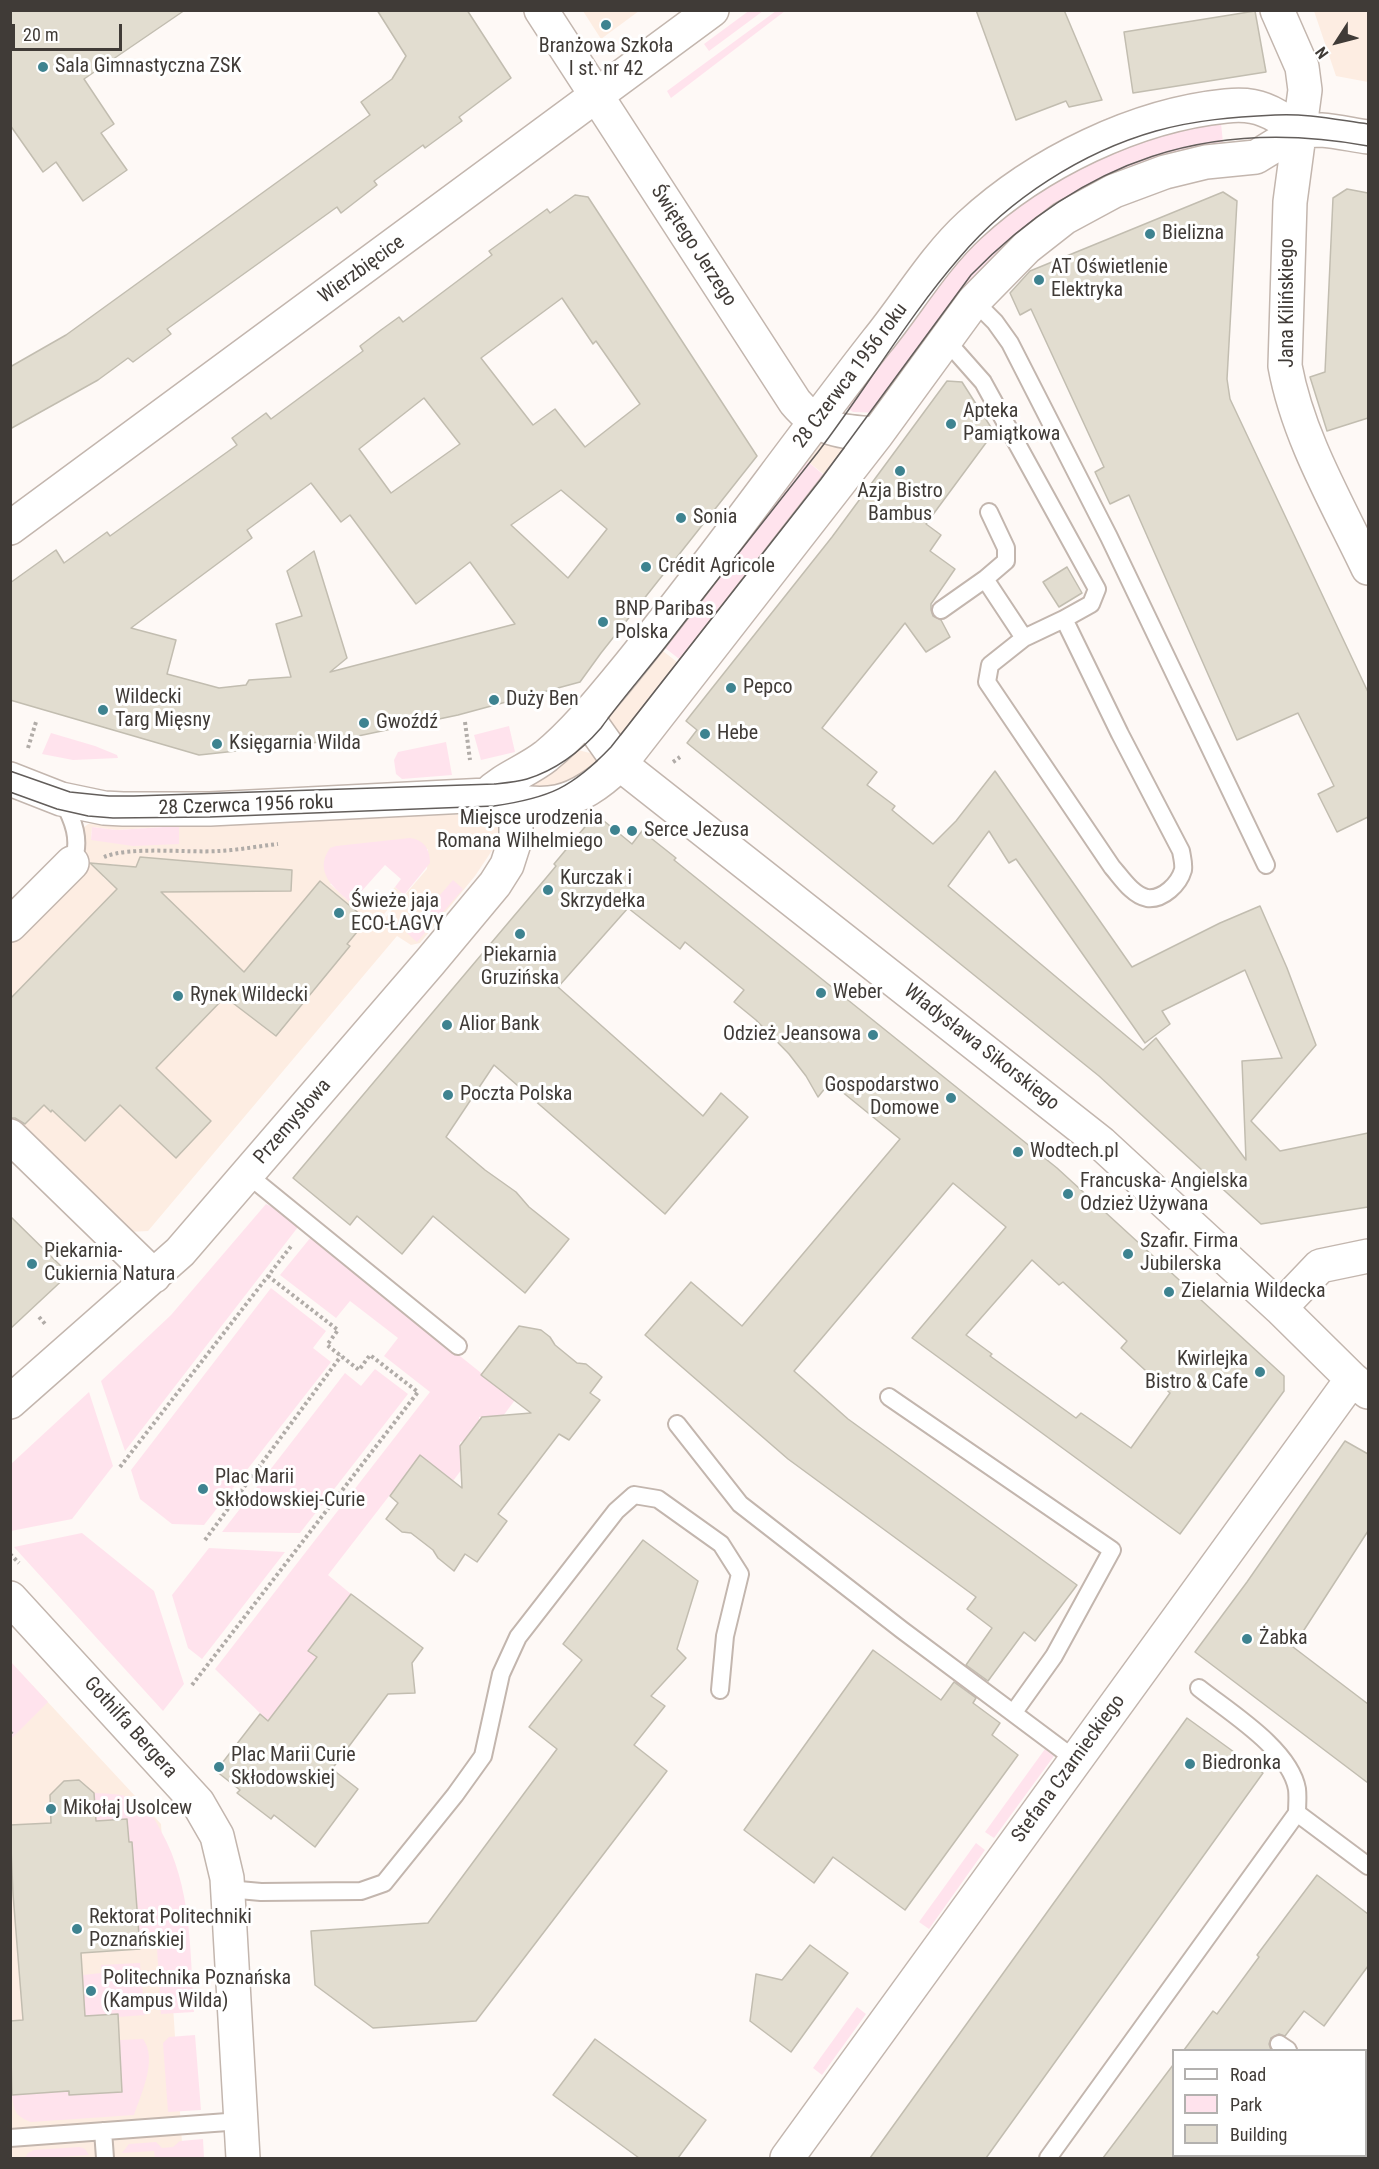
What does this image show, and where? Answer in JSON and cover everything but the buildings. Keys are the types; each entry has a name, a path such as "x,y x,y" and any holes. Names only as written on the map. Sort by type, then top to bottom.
{"street":[{"name":"Świętego Jerzego","path":"541,10 788,394 814,422 844,432 877,434"},
{"name":"Wierzbięcice","path":"10,528 712,10"},
{"name":"Jana Kilińskiego","path":"1277,10 1302,67 1305,90 1290,202 1285,366 1305,436 1368,568"},
{"name":"28 Czerwca 1956 roku","path":"501,799 499,784 528,768 548,753 586,716 625,671 957,238 996,203 1084,147 1124,131 1211,108 1253,105 1300,130 1322,130 1368,137"},
{"name":"28 Czerwca 1956 roku","path":"10,779 61,799 104,808 194,809 501,799 547,805 569,799 594,786 620,764 877,434 974,301 1027,247 1064,218 1099,199 1165,172 1206,162 1256,157 1300,130"},
{"name":"Władysława Sikorskiego","path":"586,716 620,764 1101,1143 1360,1385"},
{"name":"Przemysłowa","path":"10,1402 180,1252 495,884 507,865 514,847 517,827 501,799"},
{"path":"10,925 86,861"},
{"path":"10,1136 154,1276"},
{"path":"1280,1308 1320,1266 1368,1257"},
{"name":"Stefana Czarnieckiego","path":"787,2158 1076,1760 1360,1385"},
{"name":"Gothilfa Bergera","path":"10,1598 198,1803 217,1836 225,1863 228,1888 243,2158"}],"lane":[{"path":"974,301 995,322 1010,343 1109,537 1266,865"},
{"path":"944,342 952,347 983,382 1097,589 1091,604 1024,638 990,665 987,682 1112,867 1131,890 1148,898 1165,894 1178,881 1184,868 1181,851 1064,619"},
{"path":"941,610 1006,561 1006,548 989,512"},
{"path":"985,579 1024,638"},
{"path":"61,799 72,819 77,852 86,861"},
{"path":"248,1175 458,1346"},
{"path":"889,1397 1112,1550 1054,1656 1014,1712"},
{"path":"676,1424 740,1503 883,1615 1076,1760"},
{"path":"228,1888 261,1892 361,1891 384,1883 483,1755 501,1674 518,1637 616,1512 634,1495 658,1499 721,1544 740,1574 725,1636 720,1690"},
{"path":"1048,2158 1298,1812 1297,1788 1286,1764 1268,1742 1199,1688"},
{"path":"1298,1812 1368,1866"},
{"path":"10,2138 241,2121"},
{"path":"103,2131 105,2158"}],"path":[{"path":"465,722 471,765"},
{"path":"86,861 111,854 218,851 289,842"},
{"path":"120,1467 309,1223"},
{"path":"192,1685 418,1392 370,1355 359,1370 327,1345 338,1330 268,1276"},
{"path":"206,1540 341,1356"}],"shaded area":[{"name":"Branżowa Szkoła I st. nr 42","path":"583,11 639,11 601,39"},
{"path":"1314,11 1368,11 1368,82 1336,76"},
{"path":"817,434 850,441 832,481 805,459"},
{"path":"654,644 686,669 628,743 602,721"},
{"path":"574,749 594,754 610,763 537,795 513,774"},
{"name":"Rynek Wildecki","path":"495,814 498,815 500,821 495,846 475,876 420,943 411,945 397,936 148,1231 128,1232 11,1119 11,939 85,854 83,828 88,824 125,825 356,816","holes":["179,826 91,840 92,827 117,830","428,849 427,869 386,917 384,914 402,893 395,887 376,909 359,894 351,903 330,884","109,864 114,864 121,870 115,882 110,883 103,877 103,872","194,1104 211,1121 176,1158 159,1142"]},
{"name":"Politechnika Poznańska (Kampus Wilda)","path":"32,1685 161,1824 183,2158 11,2158 10,1707"}],"green space":[{"path":"750,10 763,11 709,51 704,44"},
{"path":"776,11 785,11 671,98 667,91"},
{"path":"1220,113 1223,143 1210,145 1101,182 882,413 853,412 841,404 958,255 1055,172"},
{"path":"805,459 826,477 683,662 660,644"},
{"path":"509,726 515,752 481,760 474,735"},
{"path":"51,733 95,746 117,755 118,758 73,760 42,754"},
{"path":"446,742 452,775 402,779 396,774 394,760 398,752"},
{"path":"179,826 179,844 133,846 91,840 92,827 117,830"},
{"path":"410,838 425,846 429,853 430,863 404,895 395,887 401,879 385,865 351,903 328,879 324,865 330,848"},
{"path":"453,880 463,889 417,942 407,933"},
{"path":"266,1204 298,1227 125,1451 101,1381 171,1315"},
{"path":"311,1237 515,1400 494,1428 483,1417 479,1417 479,1421 464,1441 460,1442 460,1446 474,1453 453,1481 420,1456 328,1575 351,1594 308,1650 317,1657 268,1721 215,1669 430,1392 384,1356 398,1338 350,1301 336,1318 280,1275"},
{"path":"271,1288 326,1331 313,1348 331,1362 204,1525 172,1524 140,1499 131,1470"},
{"path":"375,1369 408,1394 300,1533 222,1532 345,1373 361,1386"},
{"path":"89,1392 113,1466 72,1519 11,1531 11,1464"},
{"path":"82,1533 154,1591 184,1684 163,1711 14,1547"},
{"path":"209,1548 285,1552 202,1659 188,1648 172,1595"},
{"path":"11,1662 48,1702 11,1739"},
{"path":"1045,1749 1054,1756 994,1838 985,1832"},
{"path":"94,1793 123,1795 139,1802 154,1819 171,1852 179,1874 188,1919 194,2012 161,2014 157,1948 140,1949 132,1842 129,1842 127,1820 96,1821"},
{"path":"976,1843 985,1850 929,1929 919,1922"},
{"path":"140,1963 145,2015 85,2016 83,1975 101,1973 101,1965"},
{"path":"857,2007 866,2014 822,2075 813,2068"},
{"path":"195,2035 201,2110 168,2112 163,2043 169,2037"},
{"path":"143,2039 149,2056 149,2066 134,2115 31,2122 16,2112 12,2095 69,2091 70,2095 121,2092 118,2044 120,2040"},
{"path":"203,2139 204,2158 155,2158 154,2151 122,2153 129,2144 156,2142 162,2148 173,2147 180,2141"},
{"path":"80,2147 85,2149 89,2155 25,2158 34,2150"}],"tram line":[{"path":"10,771 70,792 109,796 494,784 523,780 538,775 558,765 576,752 601,728 818,452 941,280 979,236 1024,197 1074,165 1101,151 1128,140 1185,124 1287,115 1322,117 1368,124"},
{"path":"10,792 57,809 88,816 113,818 210,817 494,806 530,799 558,789 584,772 611,747 821,479 971,275 1014,235 1058,202 1104,176 1152,156 1202,144 1255,138 1310,138 1368,146"}],"place":[{"name":"Branżowa Szkoła I st. nr 42","path":"606,25"},
{"name":"Sala Gimnastyczna ZSK","path":"43,67"},
{"name":"Bielizna","path":"1150,234"},
{"name":"AT Oświetlenie Elektryka","path":"1039,280"},
{"name":"Apteka Pamiątkowa","path":"951,424"},
{"name":"Azja Bistro Bambus","path":"900,471"},
{"name":"Sonia","path":"681,518"},
{"name":"Crédit Agricole","path":"646,567"},
{"name":"BNP Paribas Polska","path":"603,622"},
{"name":"Pepco","path":"731,688"},
{"name":"Duży Ben","path":"494,700"},
{"name":"Wildecki Targ Mięsny","path":"103,710"},
{"name":"Gwoźdź","path":"364,723"},
{"name":"Hebe","path":"705,734"},
{"name":"Księgarnia Wilda","path":"217,744"},
{"name":"Miejsce urodzenia Romana Wilhelmiego","path":"615,830"},
{"name":"Serce Jezusa","path":"632,831"},
{"name":"Kurczak i Skrzydełka","path":"548,890"},
{"name":"Świeże jaja ECO-ŁAGVY","path":"339,913"},
{"name":"Piekarnia Gruzińska","path":"520,934"},
{"name":"Weber","path":"821,993"},
{"name":"Rynek Wildecki","path":"178,996"},
{"name":"Alior Bank","path":"447,1025"},
{"name":"Odzież Jeansowa","path":"873,1035"},
{"name":"Poczta Polska","path":"448,1095"},
{"name":"Gospodarstwo Domowe","path":"951,1098"},
{"name":"Wodtech.pl","path":"1018,1152"},
{"name":"Francuska- Angielska Odzież Używana","path":"1068,1194"},
{"name":"Szafir. Firma Jubilerska","path":"1128,1254"},
{"name":"Piekarnia- Cukiernia Natura","path":"32,1264"},
{"name":"Zielarnia Wildecka","path":"1169,1292"},
{"name":"Kwirlejka Bistro & Cafe","path":"1260,1372"},
{"name":"Plac Marii Skłodowskiej-Curie","path":"203,1489"},
{"name":"Żabka","path":"1247,1639"},
{"name":"Biedronka","path":"1190,1764"},
{"name":"Plac Marii Curie Skłodowskiej","path":"219,1767"},
{"name":"Mikołaj Usolcew","path":"51,1809"},
{"name":"Rektorat Politechniki Poznańskiej","path":"77,1929"},
{"name":"Politechnika Poznańska (Kampus Wilda)","path":"91,1991"}]}
